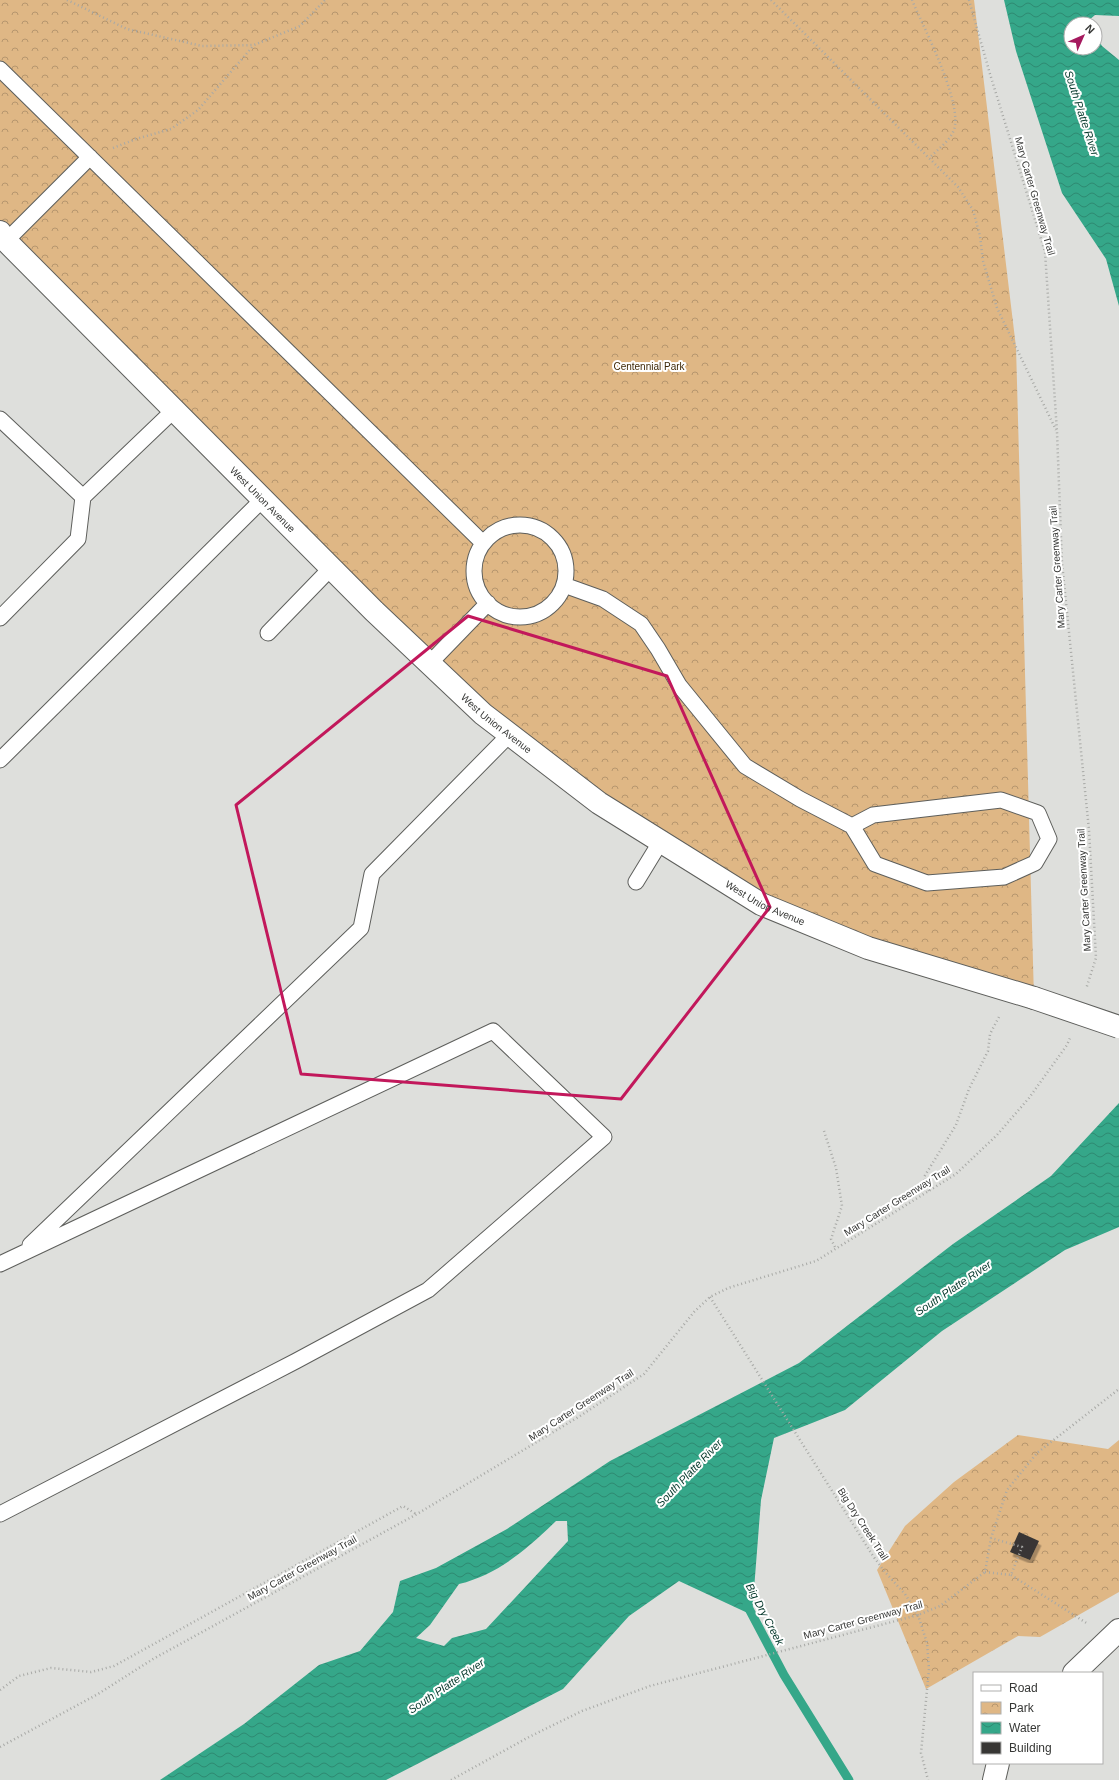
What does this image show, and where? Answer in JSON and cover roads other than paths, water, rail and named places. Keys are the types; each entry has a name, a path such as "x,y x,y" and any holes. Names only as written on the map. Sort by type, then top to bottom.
{"street":[{"name":"West Union Avenue","path":"3,237 262,499 430,664 483,714 599,803 761,904 868,948 1034,998 1119,1028"},
{"path":"1075,1672 1115,1634"},
{"path":"994,1780 998,1764"}],"lane":[{"path":"0,70 483,543"},
{"path":"3,237 90,157"},
{"path":"0,618 78,539 83,497 174,410"},
{"path":"0,419 83,497"},
{"path":"0,760 262,499"},
{"path":"514,525 533,526 549,534 561,549 566,567 564,585 555,601 540,612 522,617 504,614 488,603 478,590 474,574 476,558 483,543 497,530 514,525"},
{"path":"268,633 331,568"},
{"path":"564,585 603,599 641,624 658,649 679,686 745,766 800,799 852,826 875,864 927,884 1004,877 1035,863 1049,839 1038,813 1001,800 873,815 852,826"},
{"path":"430,664 488,603"},
{"path":"21,1254 361,928 372,874 509,734"},
{"path":"636,882 661,841"},
{"path":"0,1264 493,1030 604,1137 428,1290 296,1361 0,1514"}],"water":[{"name":"South Platte River","path":"1004,0 1119,0 1119,16 1063,16 1063,56 1103,56 1103,47 1119,60 1119,306 1106,259 1062,193 1016,51"},
{"name":"South Platte River","path":"1119,1103 1119,1227 1065,1250 942,1331 845,1410 774,1438 761,1500 752,1615 679,1581 629,1616 563,1689 386,1780 160,1780 244,1724 319,1665 360,1651 393,1612 400,1581 436,1568 507,1529 610,1461 799,1363 953,1244 1051,1176","holes":["556,1521 567,1521 568,1541 486,1629 452,1638 444,1646 416,1638 430,1625 459,1584 473,1580 500,1567 523,1551"]}],"waterway":[{"name":"Big Dry Creek","path":"747,1605 784,1675 849,1780"}],"park label":[{"name":"Centennial Park","path":"649,366"}]}
